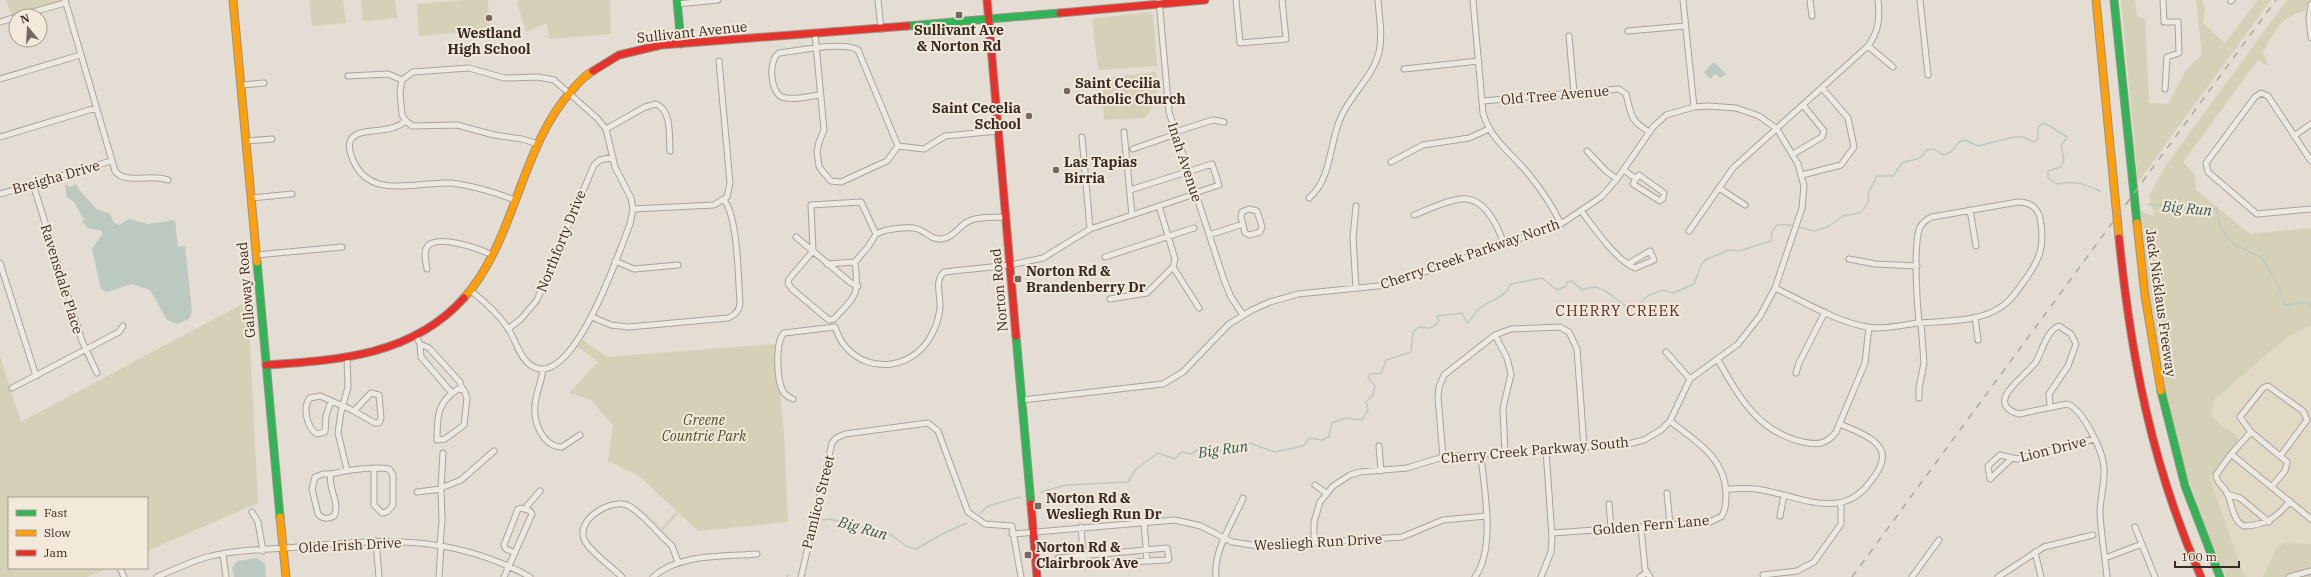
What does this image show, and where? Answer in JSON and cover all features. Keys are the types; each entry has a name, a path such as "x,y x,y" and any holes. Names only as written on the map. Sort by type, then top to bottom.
{"main road":[{"name":"Galloway Road","path":"233,0 286,577"},
{"name":"Norton Road","path":"987,0 1037,577"},
{"name":"Sullivant Avenue","path":"266,365 347,357 378,352 416,336 445,317 471,291 492,255 551,116 568,92 590,71 611,59 641,48 681,44 881,29 989,17 1159,2 1205,0"},
{"path":"2096,0 2125,298 2136,369 2157,459 2183,536 2201,577"},
{"name":"Jack Nicklaus Freeway","path":"2114,0 2144,300 2153,356 2164,410 2182,479 2201,532 2220,577"},
{"path":"677,2 681,44"}],"street":[{"path":"677,2 718,0"},
{"path":"878,0 881,29"},
{"path":"1236,0 1240,43 1286,39 1282,0"},
{"path":"1309,198 1318,189 1327,167 1341,117 1369,75 1379,52 1378,0"},
{"path":"1473,0 1483,113 1488,129 1530,176 1554,210 1561,224"},
{"path":"1682,0 1694,107"},
{"path":"1810,0 1812,16"},
{"path":"1689,231 1733,168 1868,46 1878,29 1880,20 1878,0"},
{"path":"1920,0 1928,75"},
{"path":"2163,0 2164,22 2178,22 2178,53 2167,58 2165,89"},
{"path":"44,8 65,1 115,171 125,178 161,177 168,180"},
{"name":"Inah Avenue","path":"1159,2 1166,95 1176,133 1224,280 1231,297 1243,315"},
{"path":"2311,4 2309,18 2311,38"},
{"path":"1628,31 1685,26"},
{"path":"815,34 824,130 819,142 819,166 827,177 837,182 887,161 898,146"},
{"path":"1569,36 1574,93"},
{"path":"820,95 781,97 774,89 772,68 774,57 779,53 843,46 858,50 898,146"},
{"path":"1868,46 1893,67"},
{"path":"0,79 80,55"},
{"path":"633,209 714,205 724,200 728,194 730,183 719,61"},
{"path":"1404,69 1479,61"},
{"path":"471,291 494,310 508,329 525,359 530,364 543,369 553,367 564,359 592,317 630,224 633,209 630,192 618,172 606,128 598,118 554,80 546,78 504,78 469,68 420,71 409,74 402,80 400,92 401,111 406,121 412,126 457,125 471,127 538,144"},
{"path":"348,76 388,74 402,80"},
{"path":"241,85 264,83"},
{"path":"1802,174 1841,165 1853,150 1854,144 1848,118 1822,88"},
{"name":"Old Tree Avenue","path":"1482,101 1623,90 1626,94 1631,117 1636,124 1650,132"},
{"path":"2311,161 2268,96 2261,93 2255,97 2206,163 2206,169 2257,214 2311,209"},
{"path":"606,128 645,107 656,104 663,108 667,114 670,151"},
{"path":"1793,154 1822,136 1824,131 1803,105"},
{"name":"Cherry Creek Parkway North","path":"1022,400 1146,388 1168,383 1183,372 1216,336 1243,315 1270,302 1298,294 1388,285 1561,224 1582,212 1601,197 1618,180 1650,132 1666,115 1694,107 1722,107 1748,111 1767,120 1777,129"},
{"path":"0,137 96,108"},
{"path":"1132,149 1212,120 1224,122"},
{"path":"406,121 394,129 362,132 354,136 349,146 352,159 362,174 376,184 394,187 451,183 500,194 515,200"},
{"path":"2294,136 2311,124"},
{"path":"1391,162 1423,145 1469,138 1488,129"},
{"name":"Cherry Creek Parkway South","path":"1314,544 1314,522 1316,512 1326,492 1341,479 1350,475 1407,468 1443,457 1628,444 1653,436 1670,421 1690,379 1701,369 1718,360 1748,333 1760,316 1775,288 1802,208 1804,186 1802,174 1793,154 1777,129"},
{"path":"898,146 924,149 945,136 998,131"},
{"path":"1124,132 1132,215"},
{"path":"1082,137 1090,228"},
{"path":"246,142 272,139"},
{"path":"1588,151 1606,171 1618,180"},
{"name":"Northforty Drive","path":"508,329 522,320 537,300 594,165 600,160 613,157"},
{"name":"Breigha Drive","path":"0,194 112,161"},
{"path":"793,399 785,394 780,386 777,345 784,333 835,327 846,347 861,359 879,365 903,362 922,349 933,334 940,308 939,284 942,275 951,270 1010,265 1049,256 1090,228 1219,185 1212,164 1130,190"},
{"path":"1624,170 1636,180"},
{"path":"1639,175 1664,193 1663,198 1660,201 1633,184 1636,180 1639,175"},
{"name":"Ravensdale Place","path":"33,184 86,350 97,373"},
{"path":"1719,188 1745,205"},
{"path":"251,198 292,194"},
{"path":"1414,215 1461,199 1472,200 1481,206 1496,223 1504,245"},
{"path":"592,317 611,325 629,327 728,318 734,315 739,309 740,302 735,241 731,212 724,200"},
{"path":"855,262 858,286 856,295 834,319 827,319 792,289 788,283 789,279 814,251 811,205 861,202 876,234"},
{"path":"1775,288 1825,312 1869,328 1920,323 1975,317 1994,311 2008,302 2038,260 2043,244 2041,220 2037,211 2031,205 2018,202 1932,217 1924,222 1919,231 1917,291 1920,323 1924,363 1919,388 1919,398"},
{"path":"1110,299 1147,294 1172,267 1175,259 1159,206"},
{"path":"1356,206 1353,238 1356,288"},
{"path":"1252,208 1257,211 1262,230 1250,236 1246,233 1242,224 1242,212 1252,208"},
{"path":"1970,210 1976,246"},
{"path":"1582,212 1618,255 1628,264 1635,268 1654,260 1650,252 1628,264"},
{"path":"827,264 855,262 868,247 876,234 912,228 922,231 934,239 945,238 955,234 967,222 973,220 1006,217"},
{"path":"1209,235 1242,224"},
{"path":"1106,257 1194,228"},
{"path":"796,237 814,251 827,264 858,286"},
{"path":"427,269 426,250 429,244 435,241 441,240 471,247 492,255"},
{"path":"256,255 342,247"},
{"path":"1848,259 1875,264 1918,266"},
{"path":"615,261 634,269 678,265"},
{"path":"0,263 36,376"},
{"path":"1172,267 1199,308"},
{"path":"1796,373 1799,363 1825,312"},
{"path":"1975,317 1978,340"},
{"path":"12,388 119,332 123,326"},
{"path":"1443,457 1438,397 1440,382 1450,370 1495,335 1511,329 1550,326 1560,327 1569,332 1577,349 1584,447"},
{"path":"2050,406 2049,394 2068,366 2075,350 2073,337 2063,327 2052,330 2035,363 2008,390 2005,398 2008,408 2019,414 2063,404 2073,407 2094,438 2104,466 2100,513 2107,577"},
{"path":"1718,360 1737,393 1764,424 1777,434 1787,438 1820,444 1831,438 1840,424 1865,364 1869,328"},
{"path":"1495,335 1507,358 1511,374 1503,408 1505,453"},
{"path":"416,336 420,344 421,357 452,393"},
{"path":"420,344 430,348 460,382 462,389 467,395 464,425 445,439 437,440 439,408 452,393 462,389"},
{"path":"1666,352 1690,379"},
{"path":"347,357 348,387 342,406 338,433 347,470"},
{"path":"543,369 535,410 544,437 553,446 562,447 580,435"},
{"path":"2272,486 2287,466 2287,462 2281,455 2251,432 2241,420 2240,415 2263,388 2268,386 2272,387 2303,412 2307,420 2281,455"},
{"path":"331,401 326,416 325,432 316,434 311,429 306,417 308,400 315,396 331,401 379,423 381,418 379,395 371,393 354,411"},
{"path":"1670,421 1707,450 1717,461 1723,474 1726,489 1756,489 1825,504 1841,504 1854,499 1865,489 1878,471 1882,458 1877,444 1840,424"},
{"name":"Pamlico Street","path":"801,577 832,443 836,438 845,434 922,423 931,424 938,431 968,512 985,524 1012,526 1012,534"},
{"path":"2251,432 2217,471 2216,478 2227,494 2238,521 2242,525 2251,526 2269,522 2277,517 2290,501"},
{"name":"Lion Drive","path":"2012,458 1990,479 1988,466 2000,455 2018,459 2094,438"},
{"path":"1379,446 1381,471"},
{"path":"1541,577 1551,552 1552,533 1546,450"},
{"path":"417,492 441,489 461,480 494,451"},
{"path":"439,577 443,453"},
{"path":"2231,454 2311,519"},
{"path":"1475,577 1486,553 1486,516 1481,455"},
{"path":"331,474 330,485 337,512 334,516 325,519 318,514 312,482 315,477 347,470 374,469 389,469 393,475 393,505 387,512 382,513 374,505 374,469"},
{"path":"1316,485 1326,492"},
{"name":"Golden Fern Lane","path":"1552,533 1670,525 1716,520 1722,516 1726,505 1726,489"},
{"path":"526,509 540,491"},
{"path":"1667,493 1670,525"},
{"path":"2227,494 2240,498 2269,522"},
{"path":"1780,516 1784,495"},
{"path":"1216,577 1217,558 1243,498"},
{"path":"622,577 586,544 582,534 584,523 590,516 619,504 629,506 672,546 678,562"},
{"path":"1609,504 1611,529"},
{"path":"1763,575 1797,571 1814,562 1841,524 1841,504"},
{"path":"504,577 515,553 532,514 526,509 518,509 504,543 506,549 515,553"},
{"path":"252,512 258,522 263,550"},
{"name":"Wesliegh Run Drive","path":"1012,534 1081,527 1182,520 1201,526 1225,539 1245,545 1259,546 1314,544 1402,537 1443,520 1486,516"},
{"path":"1144,522 1146,561"},
{"path":"1081,527 1084,566"},
{"path":"1640,577 1648,575 1641,527"},
{"path":"2135,527 2155,577"},
{"path":"1012,534 1021,577"},
{"path":"1998,577 2034,552 2044,547 2093,535"},
{"path":"1912,577 1939,540"},
{"path":"376,541 379,577"},
{"name":"Olde Irish Drive","path":"157,577 201,559 223,554 376,541 440,545 474,553 509,566 530,577"},
{"path":"2105,558 2142,544"},
{"path":"1167,548 1170,559 1058,568 1056,561 1058,558 1084,555 1167,548"},
{"path":"2034,552 2041,577"},
{"path":"223,554 226,577"},
{"path":"653,577 663,569 678,562 757,554"},
{"path":"172,571 174,577"},
{"path":"2289,577 2311,571"}],"shaded area":[{"path":"1714,62 1726,74 1720,78 1716,74 1710,79 1704,72"},
{"path":"65,183 69,187 77,184 78,188 96,209 110,214 114,223 119,225 129,219 148,224 175,220 178,247 185,246 192,312 189,319 177,324 167,320 150,290 132,284 107,292 101,289 92,249 103,233 101,231 87,228 85,224 81,223 84,220 75,203 66,196"},
{"path":"2311,326 2311,544 2284,543 2263,577 2247,577 2243,573 2208,476 2232,462 2227,427 2216,422 2211,415 2214,400 2286,338"},
{"path":"257,558 265,564 266,577 234,577 232,568 237,561"}],"green space":[{"path":"6,0 61,0 62,2 42,8 9,8"},
{"path":"309,0 343,0 346,23 312,26"},
{"path":"361,0 395,0 397,18 363,21"},
{"path":"465,0 488,0 490,30 419,36 417,4"},
{"path":"518,0 610,0 611,34 549,39 547,23 526,32 517,3"},
{"path":"2121,0 2135,0 2137,16 2145,19 2149,103 2168,104 2186,70 2202,55 2196,0 2202,0 2205,8 2203,23 2225,43 2258,0 2271,0 2138,182"},
{"path":"2287,0 2308,0 2305,11 2289,17 2279,26 2263,52 2268,66 2258,60 2183,162 2195,175 2196,190 2250,234 2311,228 2311,326 2286,338 2214,400 2211,415 2238,438 2242,449 2232,462 2209,476 2243,573 2247,577 2226,577 2206,528 2189,479 2167,403 2154,336 2141,211 2154,216 2149,196 2164,168"},
{"path":"1148,12 1153,15 1157,66 1098,70 1092,19"},
{"path":"1156,72 1157,97 1153,107 1144,118 1104,120 1102,78"},
{"path":"248,301 258,503 148,551 148,497 8,497 8,569 106,569 87,577 0,577 0,356 21,422"},
{"name":"Greene Countrie Park","path":"583,340 607,357 775,344 784,434 788,522 698,531 679,513 663,530 661,528 677,511 639,476 608,461 613,425 591,400 569,393 598,362 578,347"},
{"path":"2284,543 2311,544 2311,577 2263,577 2276,549"}],"waterway":[{"name":"Big Run","path":"1041,492 1066,485 1128,482 1136,469 1158,453 1175,459 1181,452 1191,454 1199,449 1218,451 1238,448 1250,443 1274,452 1303,446 1310,438 1322,440 1329,437 1332,423 1345,418 1362,420 1368,410 1366,402 1373,395 1375,386 1368,378 1370,374 1381,373 1386,360 1411,352 1413,332 1419,327 1428,328 1434,326 1439,321 1437,316 1462,313 1467,323 1481,307 1504,294 1511,284 1542,278 1557,290 1566,286 1567,282 1572,281 1582,290 1591,287 1599,288 1606,291 1625,305 1632,308 1639,308 1643,300 1649,295 1663,290 1673,293 1694,284 1701,265 1705,260 1729,250 1739,251 1771,241 1772,232 1777,225 1790,225 1815,231 1829,226 1843,216 1859,213 1864,209 1869,200 1868,194 1877,176 1893,176 1902,163 1919,158 1926,150 1934,149 1943,155 1951,152 1959,142 1965,140 1978,146 2014,137 2023,137 2034,142 2038,139 2038,127 2043,123 2067,137 2061,146 2064,160 2061,167 2048,171 2048,178 2057,184 2068,182 2079,183 2100,191"},
{"name":"Big Run","path":"2148,204 2203,212 2217,208 2220,228 2235,245 2262,258 2278,285 2285,305 2309,302 2311,307"},
{"name":"Big Run","path":"980,513 988,506 1020,497"},
{"name":"Big Run","path":"822,520 830,519 890,534 906,546 916,549 944,533 967,523"}],"railway":[{"path":"1852,577 2276,0"}],"traffic: fast":[{"path":"677,0 681,44"},
{"path":"2114,0 2137,223"},
{"path":"907,26 1060,13"},
{"path":"257,262 280,517"},
{"path":"1016,336 1031,504"},
{"path":"2161,391 2185,486 2220,577"}],"traffic: slow":[{"path":"233,0 257,262"},
{"path":"2096,0 2119,238"},
{"path":"464,298 482,274 496,248 529,165 555,112 573,89 593,71"},
{"path":"2137,223 2145,296 2161,391"},
{"path":"280,517 286,577"}],"traffic: jam":[{"path":"987,0 1016,336"},
{"path":"1060,13 1205,0"},
{"path":"593,71 619,55 661,45 907,26"},
{"path":"2119,238 2130,326 2146,411 2169,494 2201,577"},
{"path":"266,365 320,361 347,357 397,343 421,332 444,317 464,298"},
{"path":"1031,504 1037,577"}],"place":[{"name":"Sullivant Ave & Norton Rd","path":"959,15"},
{"name":"Westland High School","path":"489,18"},
{"name":"Saint Cecilia Catholic Church","path":"1067,91"},
{"name":"Saint Cecelia School","path":"1029,116"},
{"name":"Las Tapias Birria","path":"1056,170"},
{"name":"Norton Rd & Brandenberry Dr","path":"1018,279"},
{"name":"Norton Rd & Wesliegh Run Dr","path":"1038,506"},
{"name":"Norton Rd & Clairbrook Ave","path":"1028,555"}],"district":[{"name":"CHERRY CREEK","path":"1618,310"}]}
